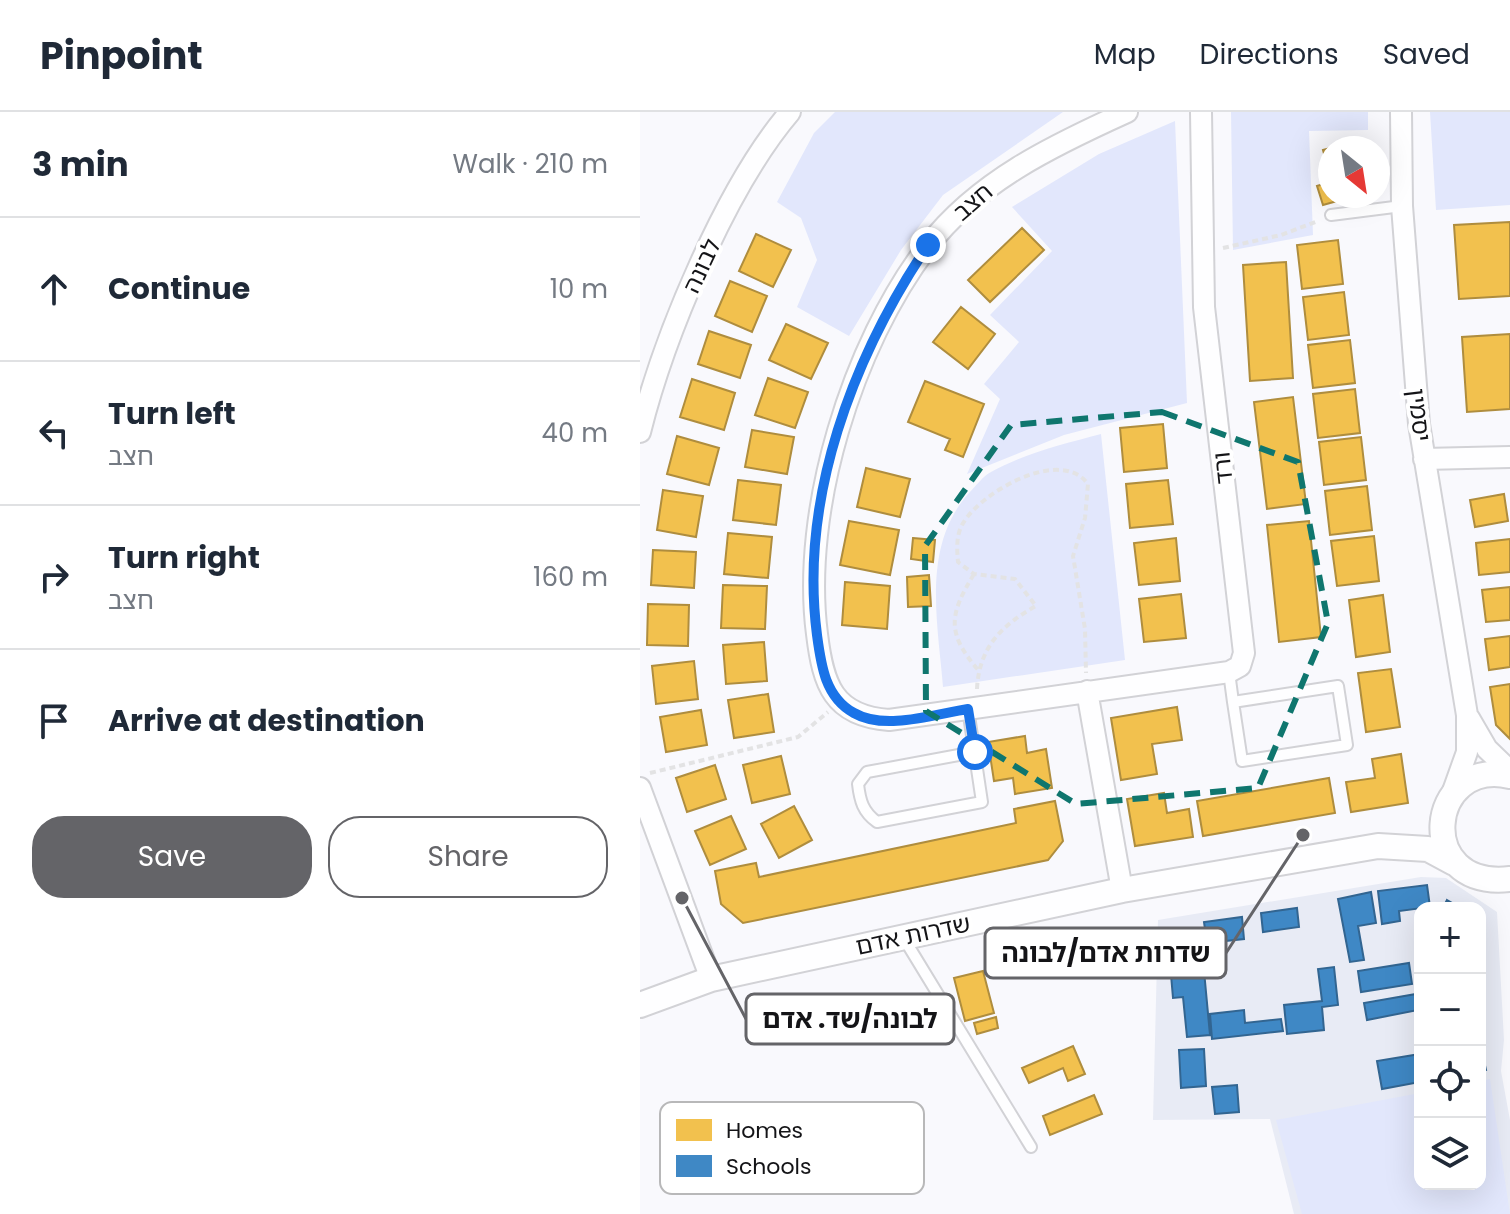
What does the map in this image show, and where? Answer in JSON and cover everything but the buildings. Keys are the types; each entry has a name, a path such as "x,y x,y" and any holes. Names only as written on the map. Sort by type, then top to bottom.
{"street":[{"name":"לבונה","path":"640,432 651,387 695,281 731,205 773,132 790,112"},
{"name":"חצב","path":"839,702 829,687 820,660 812,594 814,531 828,465 841,426 894,296 928,245 963,207 1009,172 1079,133 1127,112"},
{"name":"ורד","path":"1201,112 1204,307 1244,653 1240,666 1229,672"},
{"name":"יסמין","path":"1401,112 1402,206 1409,326 1424,459 1467,715 1467,752 1448,802"},
{"path":"1424,459 1510,457"},
{"path":"839,702 855,714 889,720 1229,672"},
{"path":"1087,691 1122,890"},
{"name":"יסמין","path":"1467,715 1487,749 1510,773"},
{"name":"שדרות אדם","path":"1378,846 1420,828 1466,781 1483,774 1510,773"},
{"path":"640,788 711,979"},
{"path":"1448,802 1441,828 1444,847 1454,863"},
{"name":"שדרות אדם","path":"640,1005 711,979 903,937 1122,890 1378,846 1410,845 1428,849 1469,875 1487,881 1510,879"}],"lane":[{"path":"1331,215 1402,206"},
{"path":"1229,672 1233,702 1242,761 1347,745 1338,686 1233,702"},
{"path":"973,708 982,802 877,822 868,816 860,802 858,784 867,772 975,752"},
{"path":"903,937 1031,1147"}],"path":[{"path":"1202,252 1281,235 1331,215"},
{"path":"973,708 980,671 995,633 1036,606 1015,579 974,574 958,562 956,546 961,527 980,501 998,488 1045,471 1064,470 1081,475 1088,484 1088,498 1073,556 1085,629 1087,691"},
{"path":"974,574 953,614 958,639 980,671"},
{"path":"640,776 798,737 839,702"}],"highlighted area":[{"path":"1162,412 1298,462 1328,623 1258,788 1076,804 926,711 925,546 1011,425"}],"shaded area":[{"path":"835,112 1063,112 943,195 901,250 849,336 797,307 817,260 801,218 777,202 814,133"},
{"path":"1231,112 1368,112 1368,130 1309,131 1313,235 1233,250"},
{"path":"1430,112 1510,112 1510,205 1436,210"},
{"path":"1175,121 1187,403 1064,435 967,474 1000,399 984,384 1019,342 990,315 1052,251 1012,207 1099,154"},
{"path":"1101,434 1125,660 943,687 936,586 944,537 954,514 969,493 991,472 1031,454"},
{"path":"1421,877 1446,878 1482,902 1414,902 1414,1190 1486,1190 1486,905 1497,912 1504,1040 1501,1071 1510,1120 1510,1214 1294,1214 1270,1119 1153,1120 1158,920"},
{"path":"1490,1079 1510,1214 1302,1214 1276,1120 1414,1094 1414,1190 1486,1190 1486,1080"}],"place":[{"name":"שדרות אדם/לבונה","path":"1303,835"},
{"name":"לבונה/שד. אדם","path":"682,898"}],"route":[{"path":"928,245 894,296 854,386 828,465 814,531 812,594 820,660 829,687 839,702 855,714 869,719 889,720 968,709 975,752"}]}
